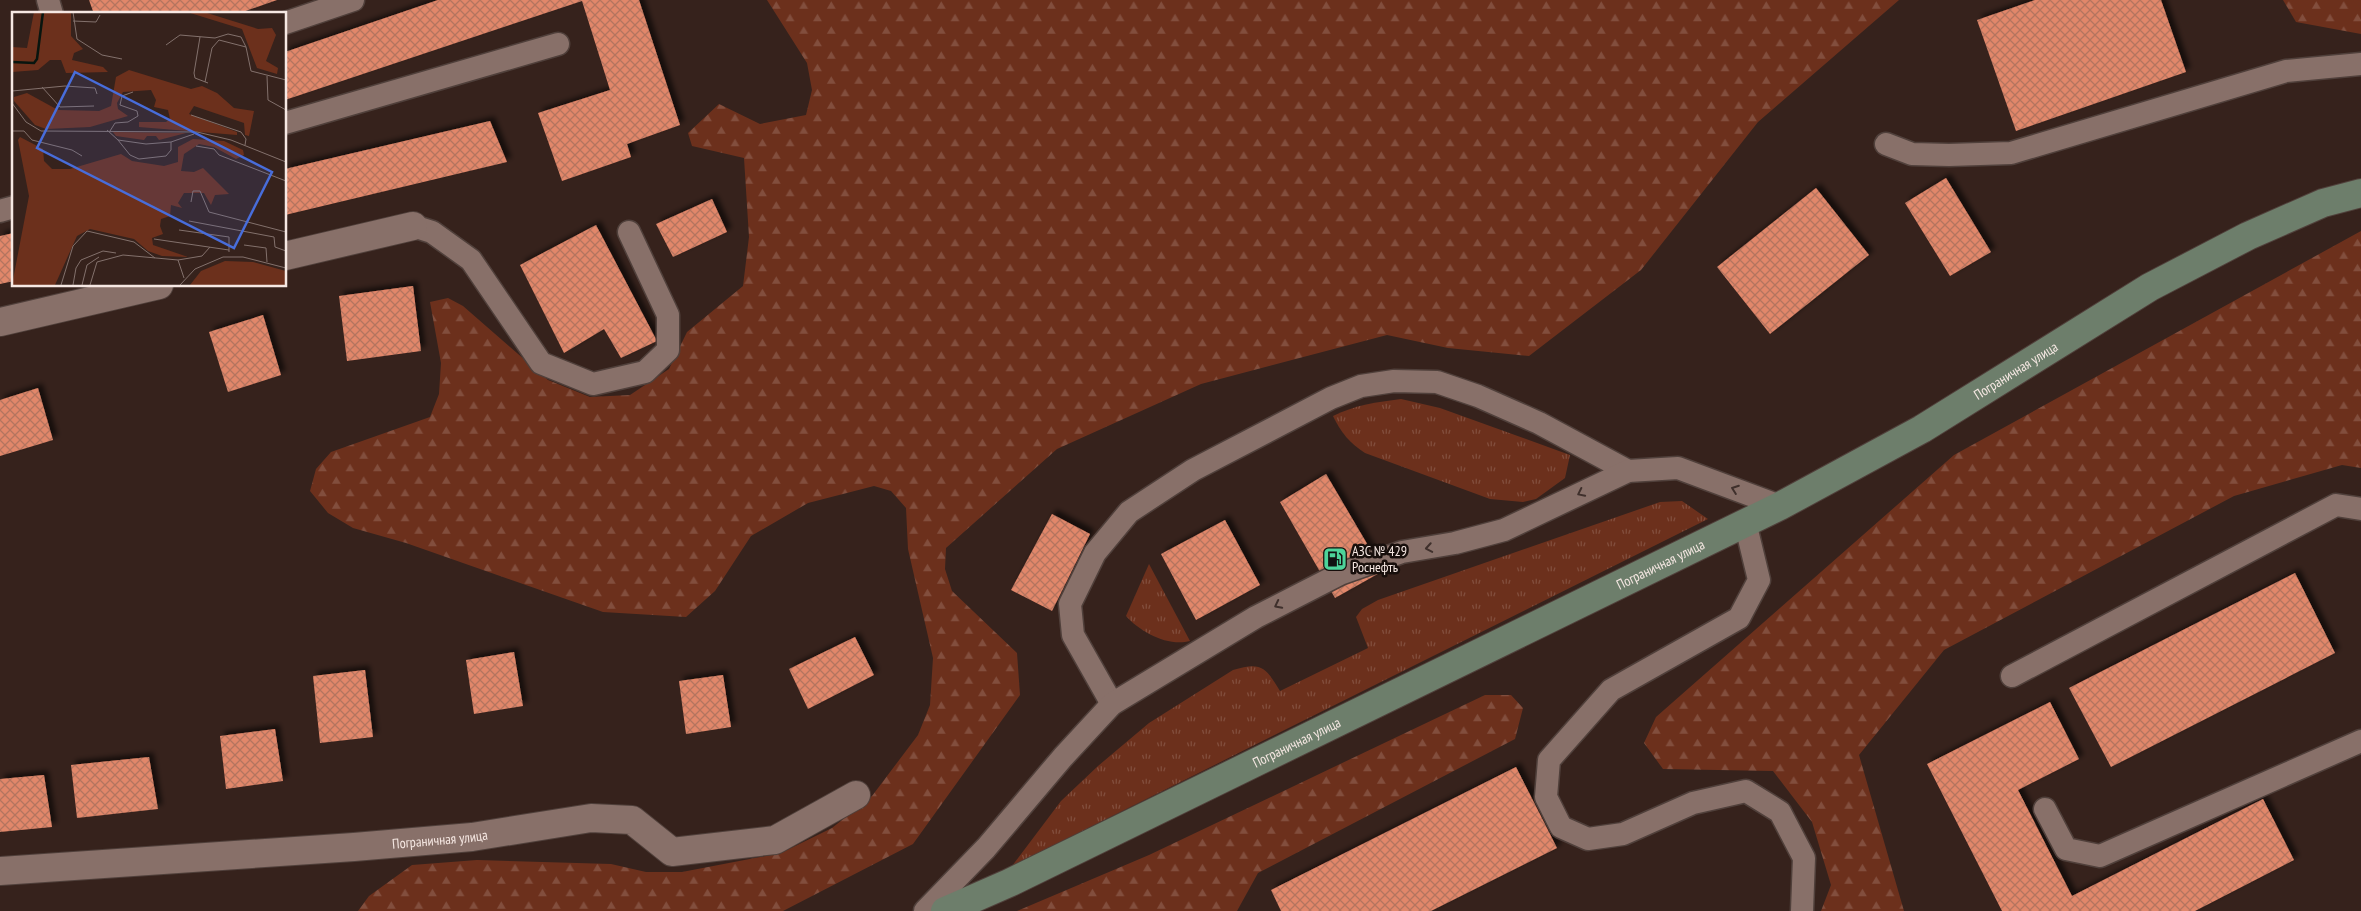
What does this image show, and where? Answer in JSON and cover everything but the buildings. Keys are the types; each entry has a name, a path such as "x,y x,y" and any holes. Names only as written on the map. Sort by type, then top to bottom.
{"main road":[{"name":"Пограничная улица","path":"945,911 1009,883 1780,506 1922,429 2150,287 2248,236 2324,203 2361,193"}],"street":[{"path":"286,256 413,226"},
{"path":"0,322 155,286"},
{"name":"Пограничная улица","path":"0,871 442,840 591,818 632,820 672,852 775,840 856,795"}],"lane":[{"path":"286,23 353,0"},
{"path":"286,123 558,44"},
{"path":"1886,144 1912,154 1949,156 2011,153 2286,71 2361,64"},
{"path":"0,211 12,207"},
{"path":"413,226 432,232 471,260 541,363 593,384 645,372 668,350 668,315 629,232"},
{"path":"1112,704 1073,635 1070,604 1095,553 1129,512 1193,470 1331,398 1361,386 1394,382 1437,382 1478,396 1539,423 1628,471"},
{"path":"925,911 986,848 1112,704 1256,617 1340,574 1402,552 1454,543 1504,530 1628,471 1678,468 1780,506"},
{"path":"2012,676 2336,505 2361,509"},
{"path":"1745,522 1759,580 1739,618 1612,690 1549,760 1546,797 1561,827 1588,839 1623,834 1693,803 1746,791 1780,812 1804,858 1802,911"},
{"path":"2045,808 2066,849 2100,856 2361,741"}],"green space":[{"path":"767,0 1899,0 1758,122 1641,270 1529,356 1448,348 1387,335 1201,384 1057,449 946,548 945,569 952,591 1017,653 1020,695 913,844 783,911 358,911 369,896 412,865 477,860 611,864 646,872 682,872 781,853 832,828 872,796 918,735 930,705 933,658 908,549 906,508 891,491 874,486 808,503 751,536 715,591 686,617 603,612 406,543 353,528 328,513 310,491 316,469 331,452 430,417 439,394 441,363 430,302 448,298 463,306 548,380 590,397 630,395 669,369 687,332 743,286 749,237 744,158 692,146 688,133 719,104 760,124 806,115 812,90 807,63"},
{"path":"2283,0 2361,0 2361,34 2296,22"},
{"path":"2361,231 2361,468 2342,465 2234,496 1944,650 1859,755 1904,911 1821,911 1831,885 1812,822 1773,771 1663,769 1644,743 1656,717 1954,455"},
{"path":"1401,399 1440,408 1570,455 1565,478 1536,499 1523,502 1490,499 1365,453 1346,437 1333,416 1358,407"},
{"path":"1682,501 1708,519 1012,866 1061,801 1098,766 1149,723 1233,670 1251,666 1262,668 1271,677 1280,691 1368,648 1356,617 1362,609 1378,600 1660,502"},
{"path":"1149,564 1190,641 1173,642 1155,637 1139,628 1126,616"},
{"path":"1485,695 1511,695 1523,708 1515,739 1258,873 1237,911 1017,911 1149,855"}],"place":[{"name":"АЗС № 429 Роснефть","path":"1335,559"}]}
